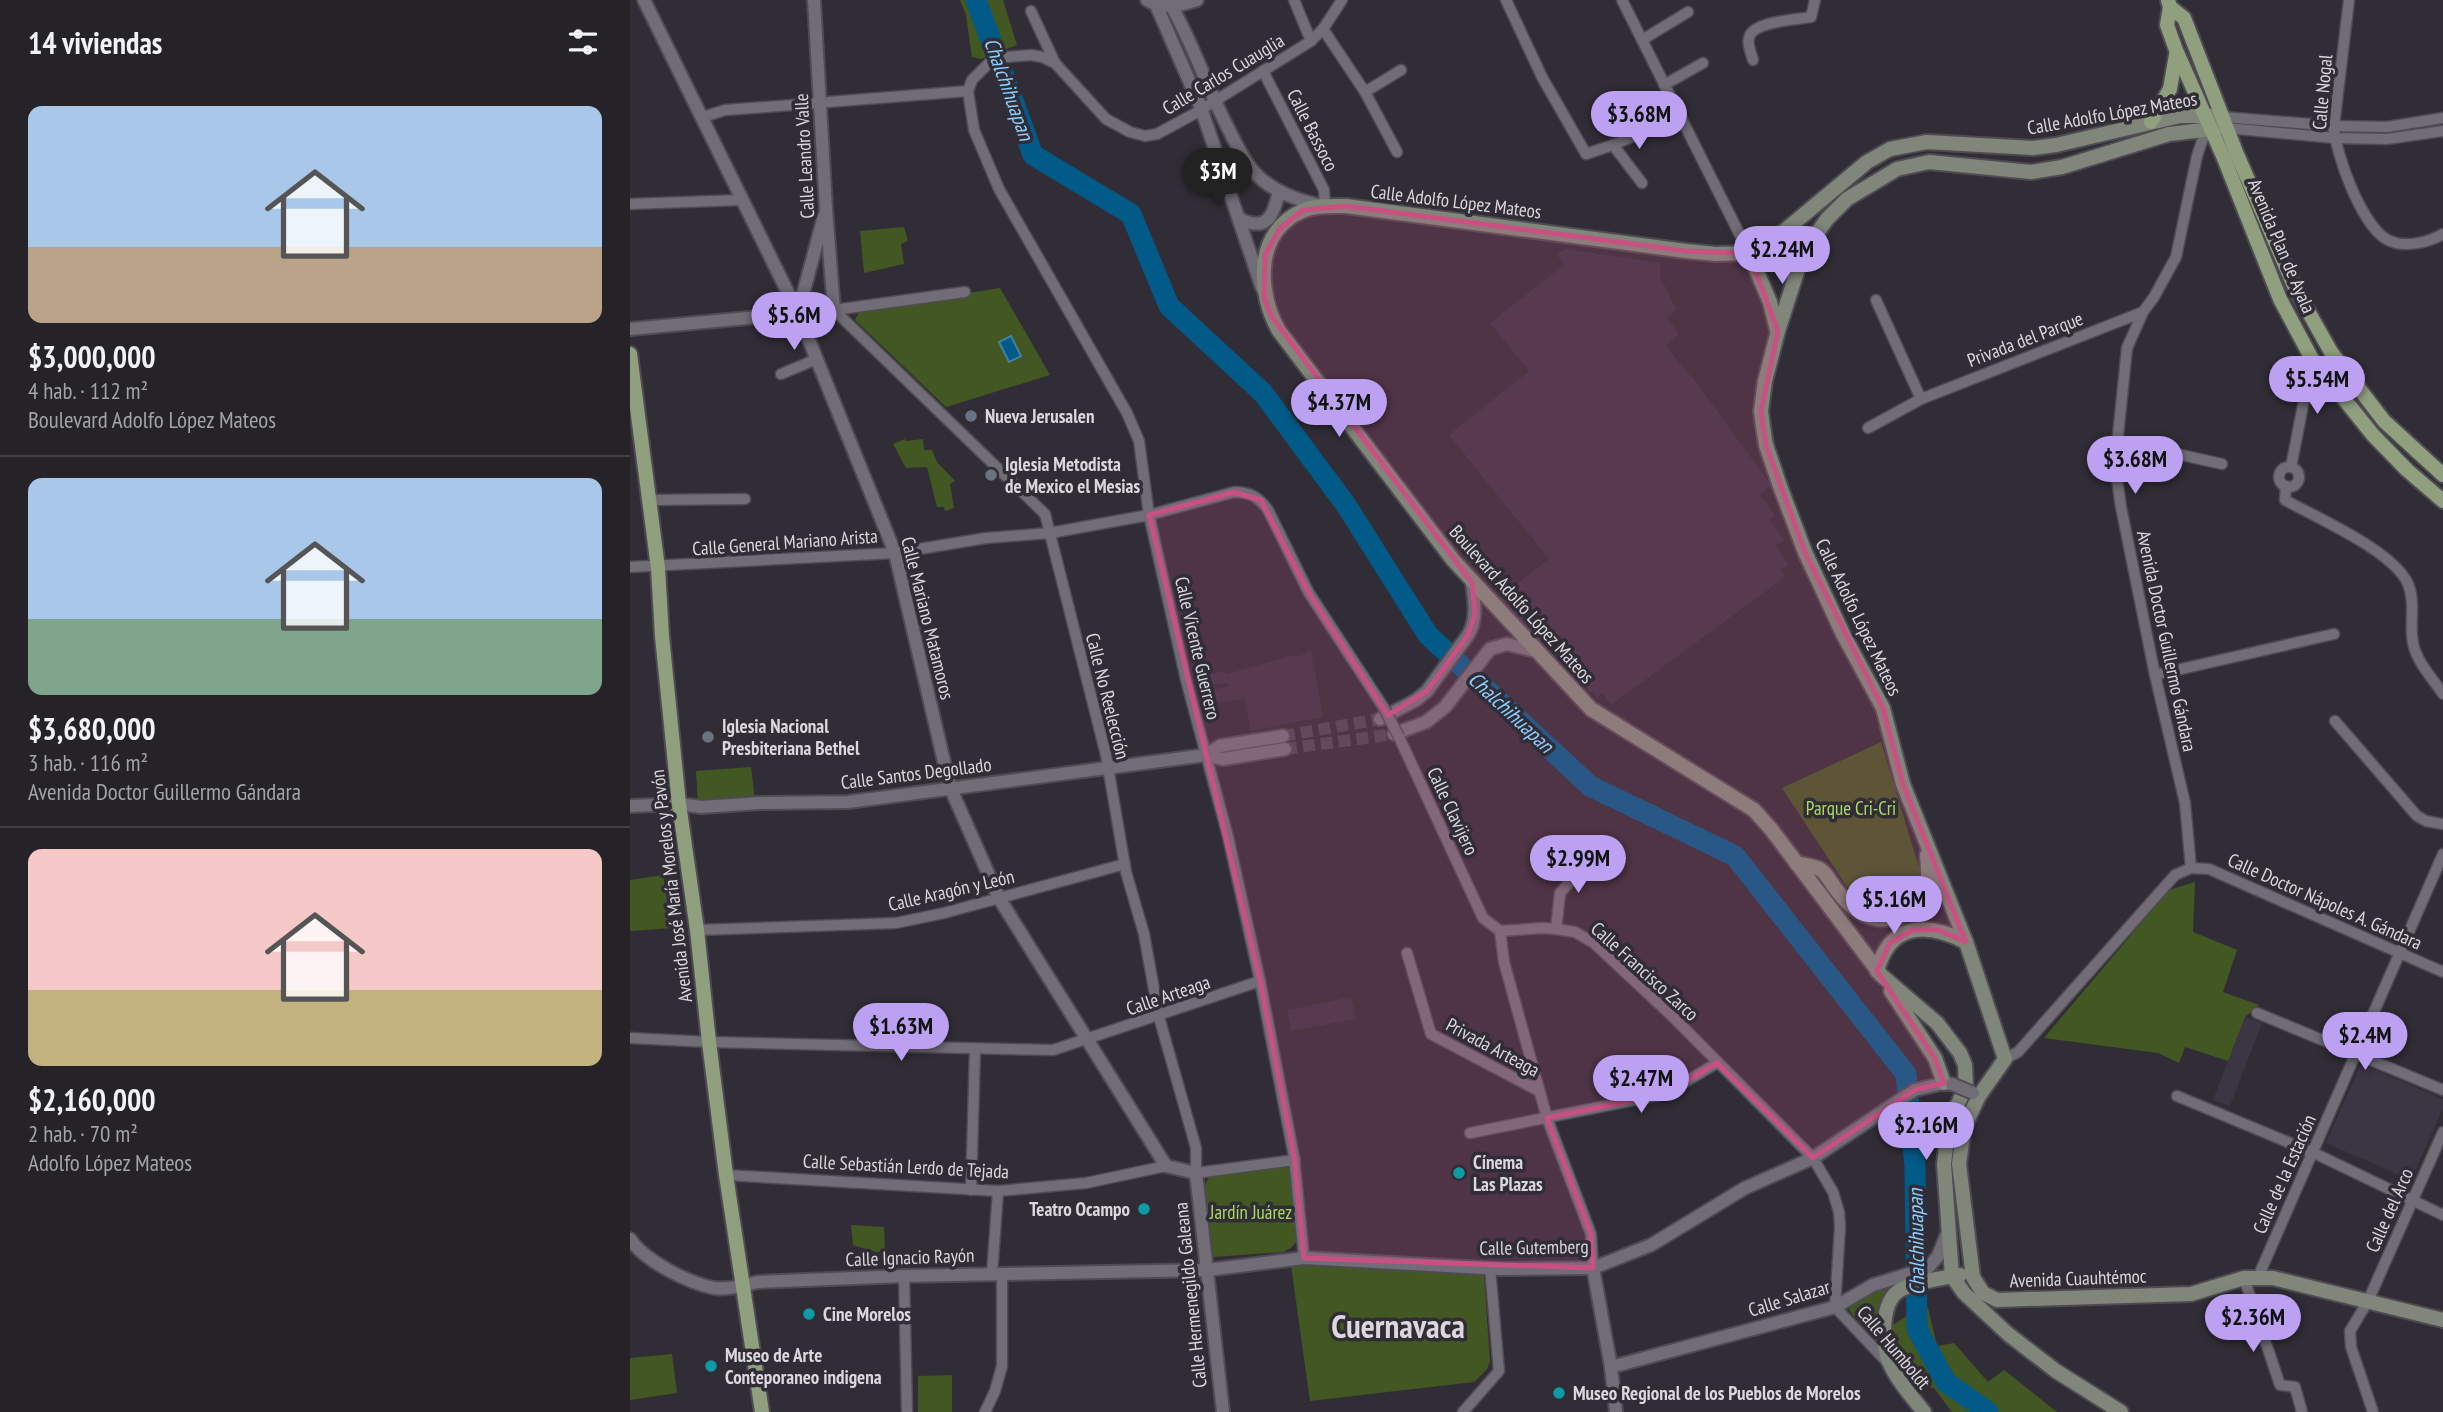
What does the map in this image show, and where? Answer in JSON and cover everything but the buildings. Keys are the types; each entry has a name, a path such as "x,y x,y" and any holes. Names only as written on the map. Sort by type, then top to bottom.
{"main road":[{"name":"Avenida Plan de Ayala","path":"2169,3 2167,25 2176,50 2223,156 2280,299 2312,359 2373,435 2407,470 2443,500"},
{"name":"Avenida Plan de Ayala","path":"2169,3 2184,18 2295,288 2331,352 2384,421 2443,475"},
{"path":"2151,122 2170,89 2176,50"},
{"name":"Calle Adolfo López Mateos","path":"1265,298 1265,255 1280,228 1303,210 1346,206 1686,251 1749,253 1783,232 1867,162 1891,149 1927,142 2033,148 2180,117 2225,122"},
{"name":"Calle Adolfo López Mateos","path":"2005,1059 1966,942 1903,784 1883,708 1843,634 1805,552 1766,445 1761,411 1765,381 1803,253 1827,219 1847,199 1897,169 1929,162 2031,172 2062,167 2206,122"},
{"path":"1749,253 1770,302 1778,331"},
{"name":"Boulevard Adolfo López Mateos","path":"1265,298 1279,331 1472,583 1591,709 1754,810 1879,973"},
{"name":"Avenida José María Morelos y Pavón","path":"630,354 658,568 679,804 697,929 726,1175 762,1412"},
{"path":"1796,863 1821,869 1858,914 1880,919 1893,918 1917,906 1926,894 1929,882 1925,839"},
{"path":"1858,914 1858,946"},
{"path":"1944,1084 1935,1058 1879,973 1881,956 1899,936 1925,928 1938,930 1966,942"},
{"path":"1879,973 1937,1023 1960,1053 1965,1065 1966,1087 1949,1122 1945,1141 1944,1164 1950,1227 1948,1277 2008,1334 2056,1371 2121,1412"},
{"path":"1890,1366 1884,1328 1885,1310 1900,1283 1973,1273 1959,1164 1964,1127 1976,1095 2005,1059"},
{"name":"Avenida Cuauhtémoc","path":"1973,1273 1976,1285 1983,1293 1997,1300 2191,1294 2251,1278 2273,1278 2443,1320"},
{"name":"Calle Humboldt","path":"1890,1366 1924,1412"}],"street":[{"name":"Calle Mariano Matamoros","path":"644,0 798,313 895,553 950,788 999,898 1166,1166"},
{"name":"Calle Leandro Valle","path":"814,0 824,103 826,209 835,310"},
{"path":"1161,3 1196,0"},
{"path":"1294,0 1311,41"},
{"name":"Calle Carlos Cuauglia","path":"972,80 988,64 1006,57 1042,57 1055,63 1106,119 1130,132 1145,136 1157,134 1311,41 1323,29 1342,0"},
{"path":"1506,0 1542,77 1586,154 1680,116"},
{"path":"1622,0 1749,253"},
{"name":"Calle Nogal","path":"2349,0 2334,126 2343,169 2362,209 2376,230 2390,241 2429,242 2443,234"},
{"path":"1753,60 1748,40 1752,31 1762,25 1811,17 1815,1"},
{"name":"Calle Adolfo López Mateos","path":"1161,3 1182,25 1214,101 1254,172 1279,191 1300,201 1325,206"},
{"name":"Boulevard Adolfo López Mateos","path":"1161,3 1202,108 1265,298"},
{"path":"1031,11 1055,63"},
{"path":"1642,40 1688,12"},
{"path":"1323,29 1365,92 1397,152"},
{"path":"1664,85 1703,64"},
{"path":"1365,92 1401,70"},
{"name":"Calle Bassoco","path":"1263,71 1324,190 1325,206"},
{"name":"Calle Vicente Guerrero","path":"972,80 968,91 969,111 974,130 999,189 1127,413 1139,441 1149,514 1186,680 1228,837 1260,981 1295,1160 1304,1258"},
{"path":"703,117 725,110 968,91"},
{"path":"2300,129 2334,126 2387,127 2443,118"},
{"name":"Avenida Doctor Guillermo Gándara","path":"2191,868 2185,803 2155,675 2115,465 2127,348 2143,312 2176,257 2206,122"},
{"path":"2225,122 2300,129 2335,138 2387,139 2443,131"},
{"path":"1612,145 1642,183"},
{"path":"1240,219 1257,224 1267,221 1274,213 1279,191"},
{"path":"630,204 741,200"},
{"path":"798,313 826,209"},
{"path":"630,329 835,310 965,292"},
{"path":"1876,300 1921,399"},
{"name":"Calle No Reelección","path":"835,310 1045,514 1109,769 1125,864 1143,934 1159,1017 1196,1148 1196,1173"},
{"name":"Privada del Parque","path":"1868,428 1921,399 2143,312"},
{"path":"781,374 817,359"},
{"path":"2312,359 2291,467 2280,471 2281,483 2286,486 2285,500 2374,549 2395,566 2408,583 2416,654 2443,694"},
{"path":"2117,442 2222,464"},
{"name":"Calle Clavijero","path":"1149,514 1234,492 1244,492 1261,500 1277,526 1308,593 1396,736 1483,918 1500,931"},
{"path":"650,500 745,499"},
{"name":"Calle General Mariano Arista","path":"630,567 658,568 895,553 986,538 1050,533 1149,514"},
{"path":"1382,713 1416,700 1436,681 1468,635 1473,627 1475,614 1472,583"},
{"path":"2155,675 2334,634"},
{"path":"1396,736 1426,722 1452,700 1490,649 1507,644 1535,651"},
{"path":"2335,721 2417,816 2426,821 2443,824"},
{"name":"Calle Santos Degollado","path":"630,806 679,804 701,807 848,802 1206,755 1220,746 1284,742"},
{"name":"Calle de la Estación","path":"2251,1278 2314,1153 2443,854"},
{"name":"Calle Aragón y León","path":"697,929 896,923 1125,864"},
{"path":"1556,929 1560,893 1585,866"},
{"path":"2005,1059 2018,1052 2175,874 2191,868"},
{"name":"Calle Doctor Nápoles A. Gándara","path":"2191,868 2209,869 2443,972"},
{"name":"Calle Francisco Zarco","path":"1500,931 1556,929 1575,932 1594,943 1813,1158 1833,1192 1839,1212 1835,1307"},
{"path":"1500,931 1504,962 1547,1118 1591,1234 1593,1268 1611,1367 1616,1412"},
{"name":"Privada Arteaga","path":"1407,953 1431,1034 1539,1091"},
{"name":"Calle Arteaga","path":"630,1038 1053,1050 1159,1017 1260,981"},
{"path":"2257,1013 2443,1090"},
{"path":"971,1190 975,1049"},
{"path":"1470,1133 1665,1094 1717,1063"},
{"path":"1944,1084 1976,1095"},
{"name":"Calle Gutemberg","path":"1207,1270 1304,1258 1490,1268 1593,1268 1651,1245 1745,1188 1813,1158 1915,1090 1944,1084"},
{"path":"2177,1096 2314,1153 2443,1215"},
{"name":"Calle del Arco","path":"2373,1412 2351,1347 2350,1331 2368,1301 2443,1132"},
{"path":"1166,1166 1196,1173 1295,1160"},
{"name":"Calle Sebastián Lerdo de Tejada","path":"726,1175 998,1191 1086,1183 1166,1166"},
{"name":"Calle Hermenegildo Galeana","path":"1196,1173 1223,1412"},
{"path":"985,1412 995,1391 1002,1366 997,1274 998,1191"},
{"name":"Calle Salazar","path":"1611,1367 1835,1307 1873,1285 1900,1283 1928,1268 1938,1256 1950,1227"},
{"name":"Calle Ignacio Rayón","path":"630,1239 649,1258 681,1275 715,1287 758,1282 904,1276 1207,1270"},
{"path":"1463,1412 1499,1371 1490,1268"},
{"path":"904,1276 907,1412"},
{"path":"2251,1278 2280,1384 2295,1387 2302,1412"},
{"name":"Calle Humboldt","path":"1835,1307 1890,1366"}],"highlighted area":[{"path":"1346,206 1686,251 1749,253 1778,331 1761,411 1766,445 1805,552 1883,708 1903,784 1966,942 1938,930 1913,930 1890,943 1877,971 1935,1058 1944,1083 1915,1090 1813,1158 1717,1063 1665,1094 1547,1118 1591,1234 1593,1268 1304,1258 1294,1157 1260,981 1149,515 1234,492 1261,500 1309,593 1388,715 1427,691 1468,635 1475,614 1472,583 1271,316 1264,298 1265,255 1280,228 1303,210"}],"shaded area":[{"path":"1565,249 1661,263 1660,276 1676,309 1667,318 1679,334 1666,346 1771,485 1760,495 1775,515 1770,520 1784,540 1776,546 1789,565 1781,570 1785,577 1611,705 1603,693 1597,698 1498,599 1549,559 1449,435 1529,371 1490,323 1564,265 1557,255"},
{"path":"1311,650 1323,717 1251,731 1244,699 1212,703 1210,700 1209,696 1213,690 1228,686 1228,683 1206,685 1205,679 1209,674 1225,671 1227,674 1291,656 1300,656"},
{"path":"1351,997 1356,1019 1291,1031 1287,1010"},
{"path":"2245,1017 2262,1023 2230,1106 2213,1100"},
{"path":"2361,1064 2443,1099 2443,1108 2411,1180 2326,1143"}],"green space":[{"path":"960,0 1003,0 1017,45 981,59 972,57 966,15"},
{"path":"904,227 908,241 901,244 904,264 864,273 860,231"},
{"path":"1000,288 1050,375 946,407 855,320 860,310"},
{"path":"905,439 923,439 924,450 932,450 937,462 955,481 950,484 954,508 945,511 944,507 937,507 927,467 906,468 893,444"},
{"name":"Parque Cri-Cri","path":"1881,742 1921,874 1913,895 1898,906 1889,908 1857,902 1782,788"},
{"path":"751,767 755,800 698,804 696,771"},
{"path":"663,875 672,928 630,931 630,880"},
{"path":"2195,882 2193,932 2237,950 2223,992 2259,1005 2245,1017 2228,1061 2185,1047 2179,1063 2158,1053 2044,1038 2169,890"},
{"name":"Jardín Juárez","path":"1285,1165 1290,1169 1299,1235 1295,1243 1283,1252 1213,1257 1210,1253 1203,1189 1210,1175"},
{"path":"851,1225 884,1227 885,1251 876,1252 853,1245"},
{"path":"1319,1263 1325,1267 1481,1272 1484,1276 1490,1361 1487,1369 1474,1382 1310,1401 1291,1265"},
{"path":"1888,1287 1878,1307 1876,1343 1849,1310 1860,1297"},
{"path":"1928,1308 1937,1346 1954,1343 1988,1382 2004,1370 2057,1412 1952,1412 1934,1388 1915,1385 1899,1357 1892,1326 1912,1312"},
{"path":"672,1354 677,1393 630,1400 630,1358"},
{"path":"952,1375 952,1412 918,1412 918,1376"}],"water":[{"path":"1011,336 1021,356 1009,362 999,342"}],"waterway":[{"name":"Chalchihuapan","path":"976,0 1033,155 1131,214 1169,306 1263,393 1346,505 1428,635 1590,786 1735,856 1906,1074 1915,1166 1917,1329 1946,1382 1988,1412"}],"tunnel":[{"path":"1283,736 1380,719"},
{"path":"1285,749 1394,734"}],"place":[{"name":"Nueva Jerusalen","path":"971,416"},
{"name":"Iglesia Metodista de Mexico el Mesias","path":"991,475"},
{"name":"Iglesia Nacional Presbiteriana Bethel","path":"708,737"},
{"name":"Cínema Las Plazas","path":"1459,1173"},
{"name":"Teatro Ocampo","path":"1144,1209"},
{"name":"Cine Morelos","path":"809,1314"},
{"name":"Museo de Arte Conteporaneo indigena","path":"711,1366"},
{"name":"Museo Regional de los Pueblos de Morelos","path":"1559,1393"}],"district":[{"name":"Cuernavaca","path":"1398,1325"}]}
